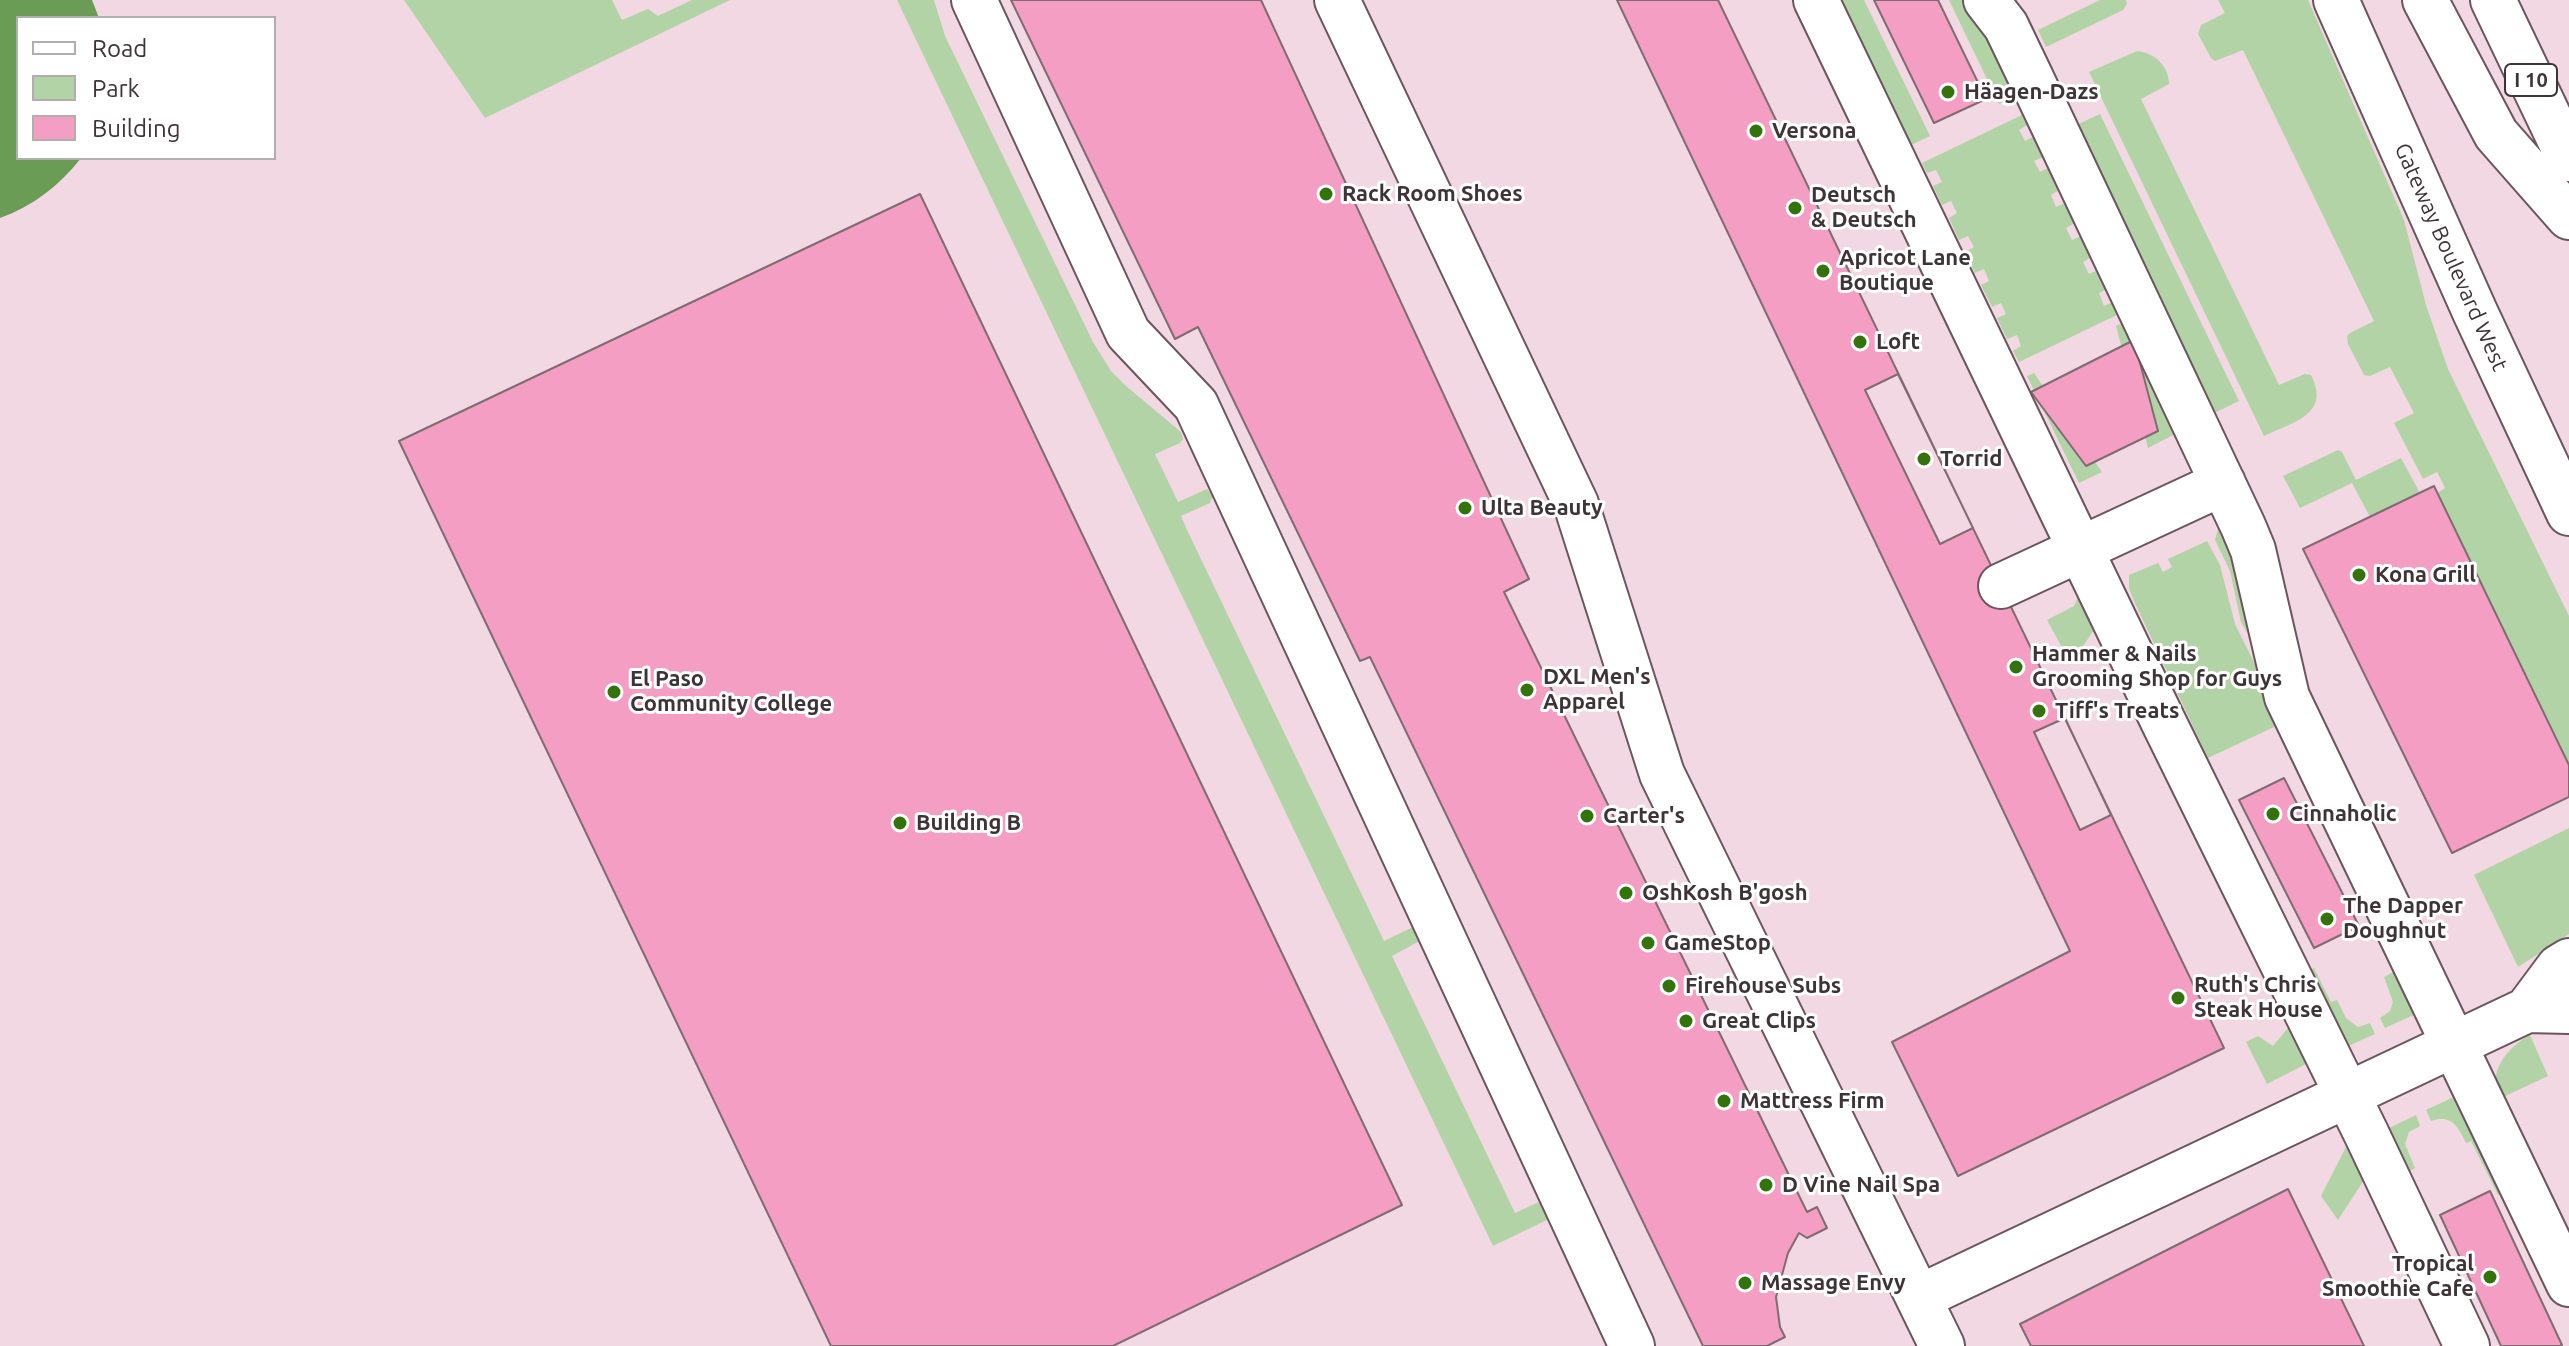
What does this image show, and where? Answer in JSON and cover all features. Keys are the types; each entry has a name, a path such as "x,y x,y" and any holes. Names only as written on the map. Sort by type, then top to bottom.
{"main road":[{"path":"974,0 1128,333 1196,405 1632,1346"},
{"path":"1337,0 1576,504 1662,774 1942,1346"},
{"path":"1816,0 2467,1346"},
{"path":"1986,0 2006,26 2223,483 2253,550 2287,697 2569,1284"},
{"name":"Gateway Boulevard West","path":"2336,0 2475,312 2569,513"},
{"path":"2425,0 2496,134 2569,217"},
{"name":"I 10","path":"2493,0 2569,159"},
{"path":"2001,586 2223,483"},
{"path":"1920,1297 2454,1044 2548,1011 2559,967 2569,961"}],"green space":[{"path":"404,0 612,0 622,20 648,9 658,16 692,0 730,0 485,118"},
{"path":"897,0 934,0 945,36 1093,342 1111,371 1181,432 1183,439 1180,443 1155,454 1178,502 1207,489 1213,495 1210,503 1181,516 1188,532 1384,941 1413,927 1417,928 1423,939 1392,956 1515,1213 1541,1201 1549,1219 1493,1246"},
{"path":"1836,0 1864,0 1930,136 1907,147"},
{"path":"1949,0 1970,0 2022,92 1999,104"},
{"path":"2100,0 2126,0 2127,4 2123,10 2046,47 2038,30"},
{"path":"2218,0 2308,0 2404,220 2426,305 2448,369 2569,616 2569,765 2437,493 2445,488 2437,472 2423,479 2394,423 2414,413 2390,367 2370,376 2364,375 2348,344 2347,336 2350,333 2374,321 2243,50 2215,61 2198,34 2201,25 2225,13"},
{"path":"2137,51 2155,58 2167,72 2169,84 2141,99 2279,385 2305,374 2311,375 2316,389 2313,408 2306,415 2264,436 2089,72"},
{"path":"2100,114 2239,401 2210,415 2072,127"},
{"path":"2022,115 2027,125 2019,130 2025,141 2033,137 2043,157 2034,161 2040,172 2048,168 2059,190 2051,195 2056,207 2065,203 2075,223 2066,228 2072,240 2081,236 2092,257 2083,262 2089,274 2098,270 2107,289 2099,293 2104,306 2113,302 2119,314 2019,362 2013,351 2021,346 2017,335 2007,339 1997,318 2006,314 2001,303 1992,307 1981,285 1989,281 1984,269 1975,273 1965,252 1974,247 1968,236 1959,240 1949,218 1957,213 1951,201 1942,205 1933,186 1942,182 1936,170 1927,173 1922,163"},
{"path":"2122,323 2175,434 2148,448 2116,326"},
{"path":"2034,373 2102,472 2079,483 2027,376"},
{"path":"2338,450 2342,452 2356,480 2401,458 2420,493 2370,517 2352,483 2300,508 2283,476"},
{"path":"2218,529 2227,537 2259,654 2241,622 2230,571 2215,540"},
{"path":"2207,541 2220,565 2235,624 2254,662 2276,726 2208,758 2129,588 2129,575 2158,563 2163,572 2172,567 2168,559"},
{"path":"2080,593 2098,624 2071,664 2047,620 2074,606"},
{"path":"2569,828 2569,934 2518,967 2474,875"},
{"path":"2314,968 2331,1002 2337,1000 2346,1018 2358,1027 2370,1023 2375,1034 2346,1047 2304,973"},
{"path":"2401,968 2416,1014 2385,1028 2380,1018 2390,1011 2393,1002 2384,977"},
{"path":"2288,1028 2292,1028 2308,1063 2267,1084 2246,1042 2258,1036 2273,1046"},
{"path":"2530,1035 2548,1076 2499,1099 2497,1070 2514,1046"},
{"path":"2456,1096 2508,1190 2498,1195 2471,1141 2466,1143 2449,1120 2431,1121 2426,1110"},
{"path":"2416,1115 2420,1126 2409,1132 2405,1144 2415,1168 2410,1171 2438,1228 2428,1233 2387,1129"},
{"path":"2346,1147 2351,1150 2364,1180 2338,1220 2321,1196"}],"shaded area":[{"path":"0,0 92,0 98,16 16,16 16,160 79,160 45,194 0,218"}],"building":[{"path":"1011,0 1261,0 1529,579 1504,592 1807,1212 1817,1207 1827,1228 1807,1238 1799,1233 1788,1253 1776,1297 1780,1327 1785,1337 1767,1346 1703,1346 1370,657 1360,661 1198,327 1175,339"},
{"path":"1617,0 1718,0 2224,1048 1958,1176 1892,1042 2070,951"},
{"path":"1874,0 1938,0 1986,99 1934,123"},
{"name":"Building B","path":"920,194 1402,1205 1113,1346 831,1346 399,441"},
{"path":"2134,340 2158,431 2086,466 2031,392"},
{"path":"1898,374 1973,528 1940,544 1865,390"},
{"path":"2434,486 2569,765 2569,797 2452,853 2303,549"},
{"path":"2065,718 2111,815 2080,830 2034,732"},
{"path":"2284,778 2359,926 2314,948 2239,800"},
{"path":"2288,1189 2364,1346 2031,1346 2020,1324"},
{"path":"2490,1191 2560,1346 2501,1346 2440,1215"}],"place":[{"name":"Häagen-Dazs","path":"1948,92"},
{"name":"Versona","path":"1756,131"},
{"name":"Rack Room Shoes","path":"1326,194"},
{"name":"Deutsch & Deutsch","path":"1795,208"},
{"name":"Apricot Lane Boutique","path":"1823,271"},
{"name":"Loft","path":"1860,342"},
{"name":"Torrid","path":"1924,459"},
{"name":"Ulta Beauty","path":"1465,508"},
{"name":"Kona Grill","path":"2359,575"},
{"name":"Hammer & Nails Grooming Shop for Guys","path":"2016,667"},
{"name":"DXL Men's Apparel","path":"1527,690"},
{"name":"El Paso Community College","path":"614,692"},
{"name":"Tiff's Treats","path":"2039,711"},
{"name":"Cinnaholic","path":"2273,814"},
{"name":"Carter's","path":"1587,816"},
{"name":"Building B","path":"900,823"},
{"name":"OshKosh B'gosh","path":"1626,893"},
{"name":"The Dapper Doughnut","path":"2327,919"},
{"name":"GameStop","path":"1648,943"},
{"name":"Firehouse Subs","path":"1669,986"},
{"name":"Ruth's Chris Steak House","path":"2178,998"},
{"name":"Great Clips","path":"1686,1021"},
{"name":"Mattress Firm","path":"1724,1101"},
{"name":"D Vine Nail Spa","path":"1766,1185"},
{"name":"Tropical Smoothie Cafe","path":"2490,1277"},
{"name":"Massage Envy","path":"1745,1283"}]}
